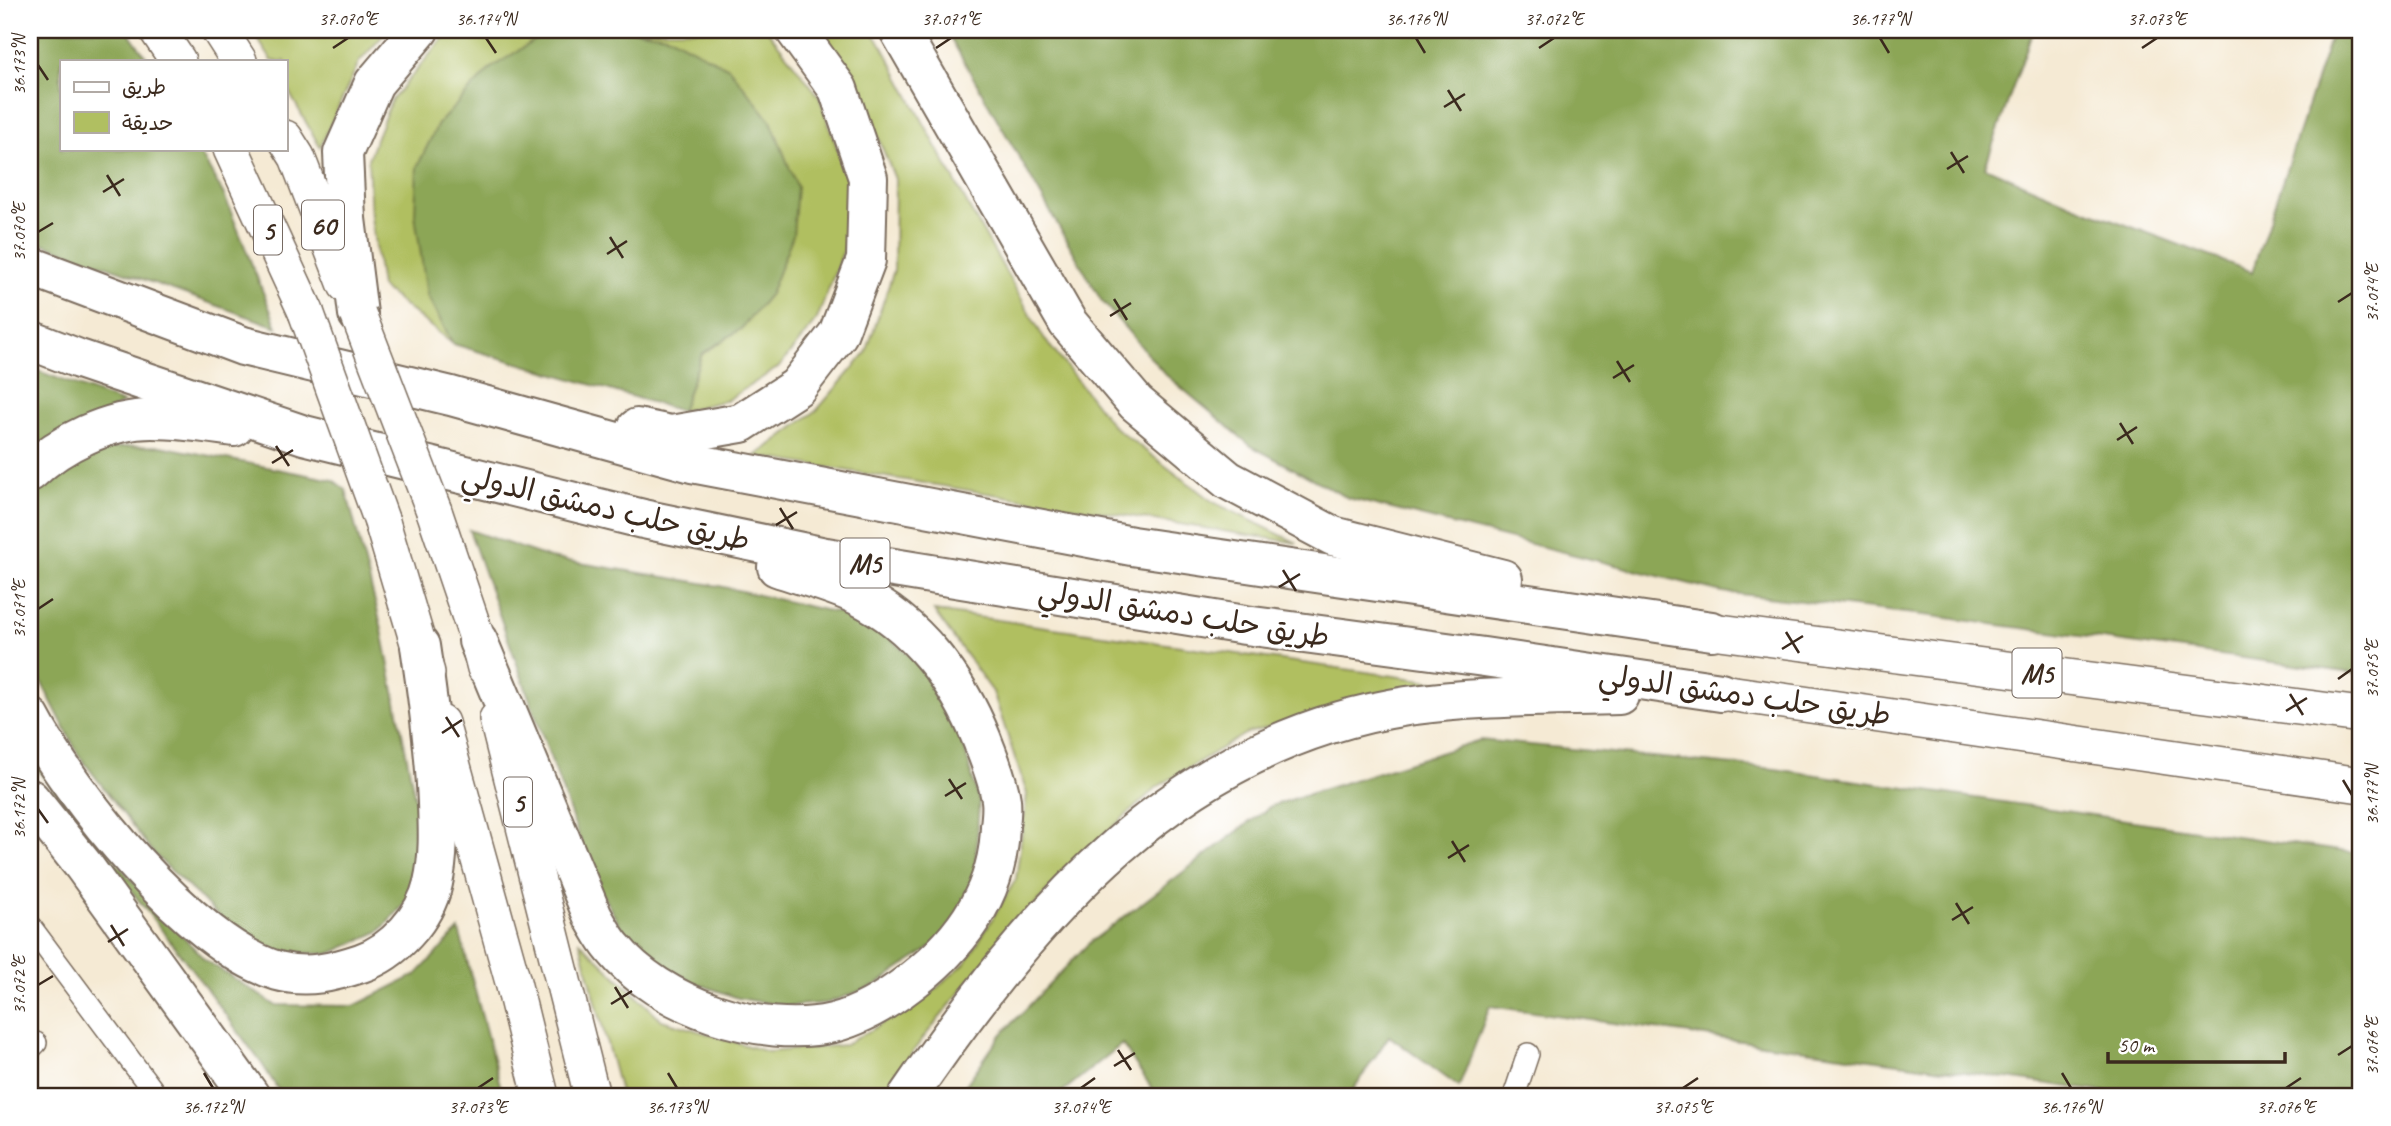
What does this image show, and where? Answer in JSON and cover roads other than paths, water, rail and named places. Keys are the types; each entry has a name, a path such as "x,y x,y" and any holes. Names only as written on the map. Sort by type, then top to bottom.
{"highway":[{"path":"157,30 177,60"},
{"path":"219,30 238,60"},
{"path":"358,314 346,219 343,153 374,83 419,30"},
{"path":"452,396 593,419 671,436 741,423 797,387 838,334 866,261 869,178 838,89 795,30"},
{"path":"899,30 1068,323 1136,403 1228,480 1333,536 1713,631"},
{"name":"60","path":"287,141 297,157 358,314"},
{"name":"5","path":"231,150 306,312 382,522 420,646 513,982 541,1096"},
{"name":"طريق حلب دمشق الدولي","path":"30,266 243,346 452,396 692,463 1118,544 1713,631"},
{"name":"5","path":"358,314 434,511 478,641 592,1096"},
{"name":"طريق حلب دمشق الدولي","path":"30,340 304,435 643,520 826,557 1245,625 1484,657 2361,785"},
{"path":"30,472 44,458 109,425 150,419 304,435"},
{"path":"478,641 593,917 613,948 643,977 674,997 698,1008 751,1024 799,1027 834,1023 894,995 945,953 967,928 982,904 994,873 1000,840 1001,800 993,768 966,704 916,637 891,615 856,595 643,520"},
{"name":"M5","path":"1713,631 2361,715"},
{"path":"30,717 64,775 103,824 180,908 219,941 279,972 310,975 338,971 370,960 399,941 420,914 433,885 438,841 435,750 420,646"},
{"path":"908,1096 977,1000 1063,897 1121,842 1185,792 1259,752 1323,726 1407,706 1488,699 1721,692"},
{"path":"30,799 83,865 250,1096"}],"street":[{"path":"30,926 157,1096"},
{"path":"1514,1096 1528,1054"}]}
